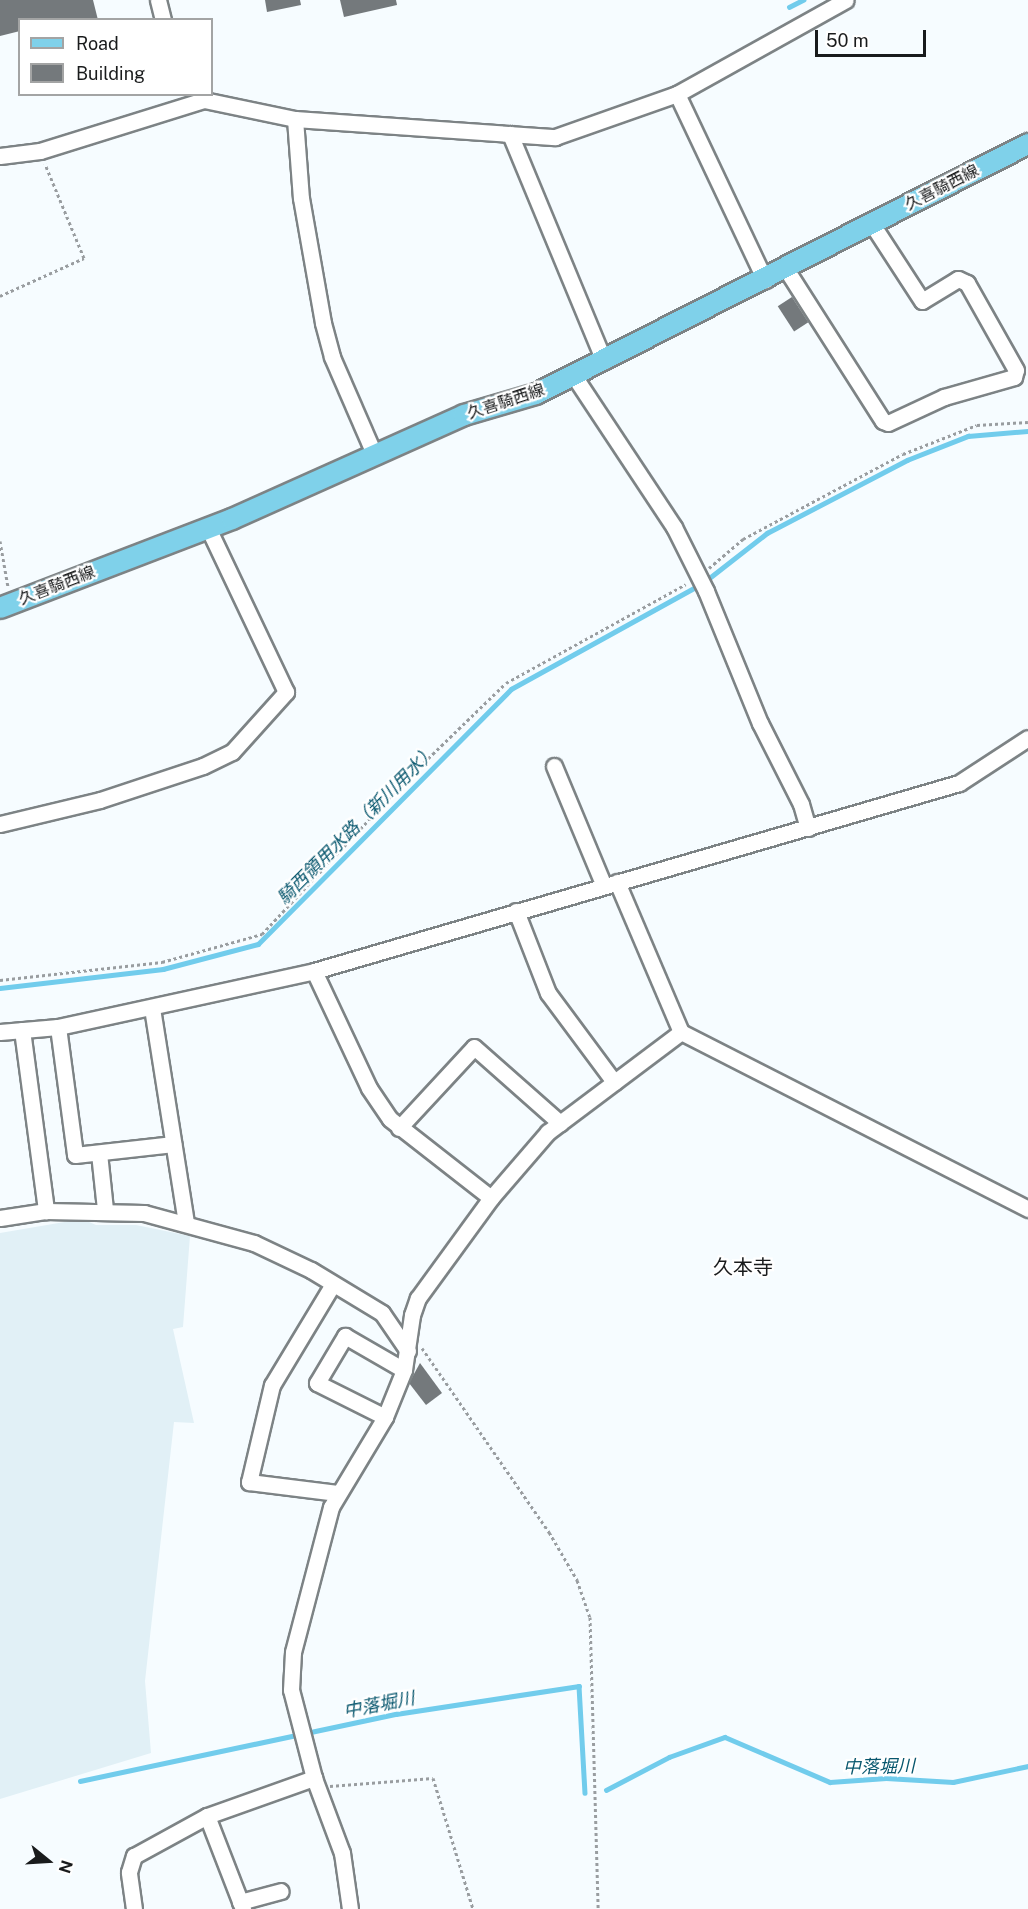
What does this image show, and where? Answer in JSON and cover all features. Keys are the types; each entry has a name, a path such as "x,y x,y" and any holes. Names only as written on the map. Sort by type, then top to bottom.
{"main road":[{"name":"久喜騎西線","path":"5,606 208,528 464,415 536,394 765,280 1028,144"}],"street":[{"path":"158,0 162,18"},
{"path":"0,156 40,151 183,100 204,100 295,119 555,137 677,94 845,0"},
{"path":"677,94 765,280"},
{"path":"295,119 301,198 322,322 332,357 375,456"},
{"path":"510,134 604,361"},
{"path":"786,268 883,421 888,423 944,397 1014,377 1016,370 967,283 958,279 922,301 872,224"},
{"path":"573,376 674,526 699,576 760,723 801,804 808,828"},
{"path":"0,824 100,800 203,766 232,752 286,692 208,528"},
{"path":"0,1032 58,1028 314,971 959,783 1028,738"},
{"path":"554,766 681,1032 1028,1209"},
{"path":"516,911 548,993 614,1082"},
{"path":"314,971 369,1088 399,1128 491,1198"},
{"path":"152,1008 186,1222"},
{"path":"58,1028 75,1155 173,1144"},
{"path":"22,1030 46,1211"},
{"path":"350,1909 342,1853 315,1783 291,1690 291,1668 320,1540 338,1493 385,1416 404,1370 418,1298 491,1198 560,1123 681,1032"},
{"path":"399,1128 474,1047 560,1123"},
{"path":"99,1153 105,1209"},
{"path":"0,1218 46,1211 105,1209 186,1222 254,1243 333,1284 391,1320 408,1351"},
{"path":"333,1284 272,1385 249,1482 338,1493"},
{"path":"385,1416 317,1383 345,1336 404,1370"},
{"path":"134,1909 129,1872 134,1856 207,1816 315,1783"},
{"path":"207,1816 241,1905 280,1892"}],"path":[{"path":"0,296 84,258 40,151"},
{"path":"0,980 162,962 239,943 262,934 411,775 506,683 699,576 743,539 903,454 977,426 1028,422"},
{"path":"0,541 5,606"},
{"path":"411,1331 549,1532 577,1580 590,1617 598,1909"},
{"path":"315,1783 433,1778 473,1909"}],"shaded area":[{"path":"82,1219 96,1225 136,1225 190,1236 183,1327 173,1329 194,1423 174,1422 145,1681 151,1753 0,1799 0,1233"}],"building":[{"path":"0,0 93,0 98,18 18,18 18,32 0,36"},
{"path":"265,0 300,0 301,5 267,12"},
{"path":"340,0 396,0 397,5 344,17"},
{"path":"792,297 808,322 794,331 778,306"},
{"path":"420,1363 442,1393 426,1405 409,1383"}],"waterway":[{"path":"789,7 803,0"},
{"name":"騎西領用水路（新川用水）","path":"708,579 767,533 907,460 968,436 1028,431"},
{"name":"騎西領用水路（新川用水）","path":"0,988 163,969 258,944 511,689 696,587"},
{"name":"中落堀川","path":"80,1781 396,1714 579,1686 585,1793"},
{"name":"中落堀川","path":"606,1790 669,1757 725,1737 830,1782 886,1778 953,1782 1028,1766"}],"district":[{"name":"久本寺","path":"743,1267"}]}
